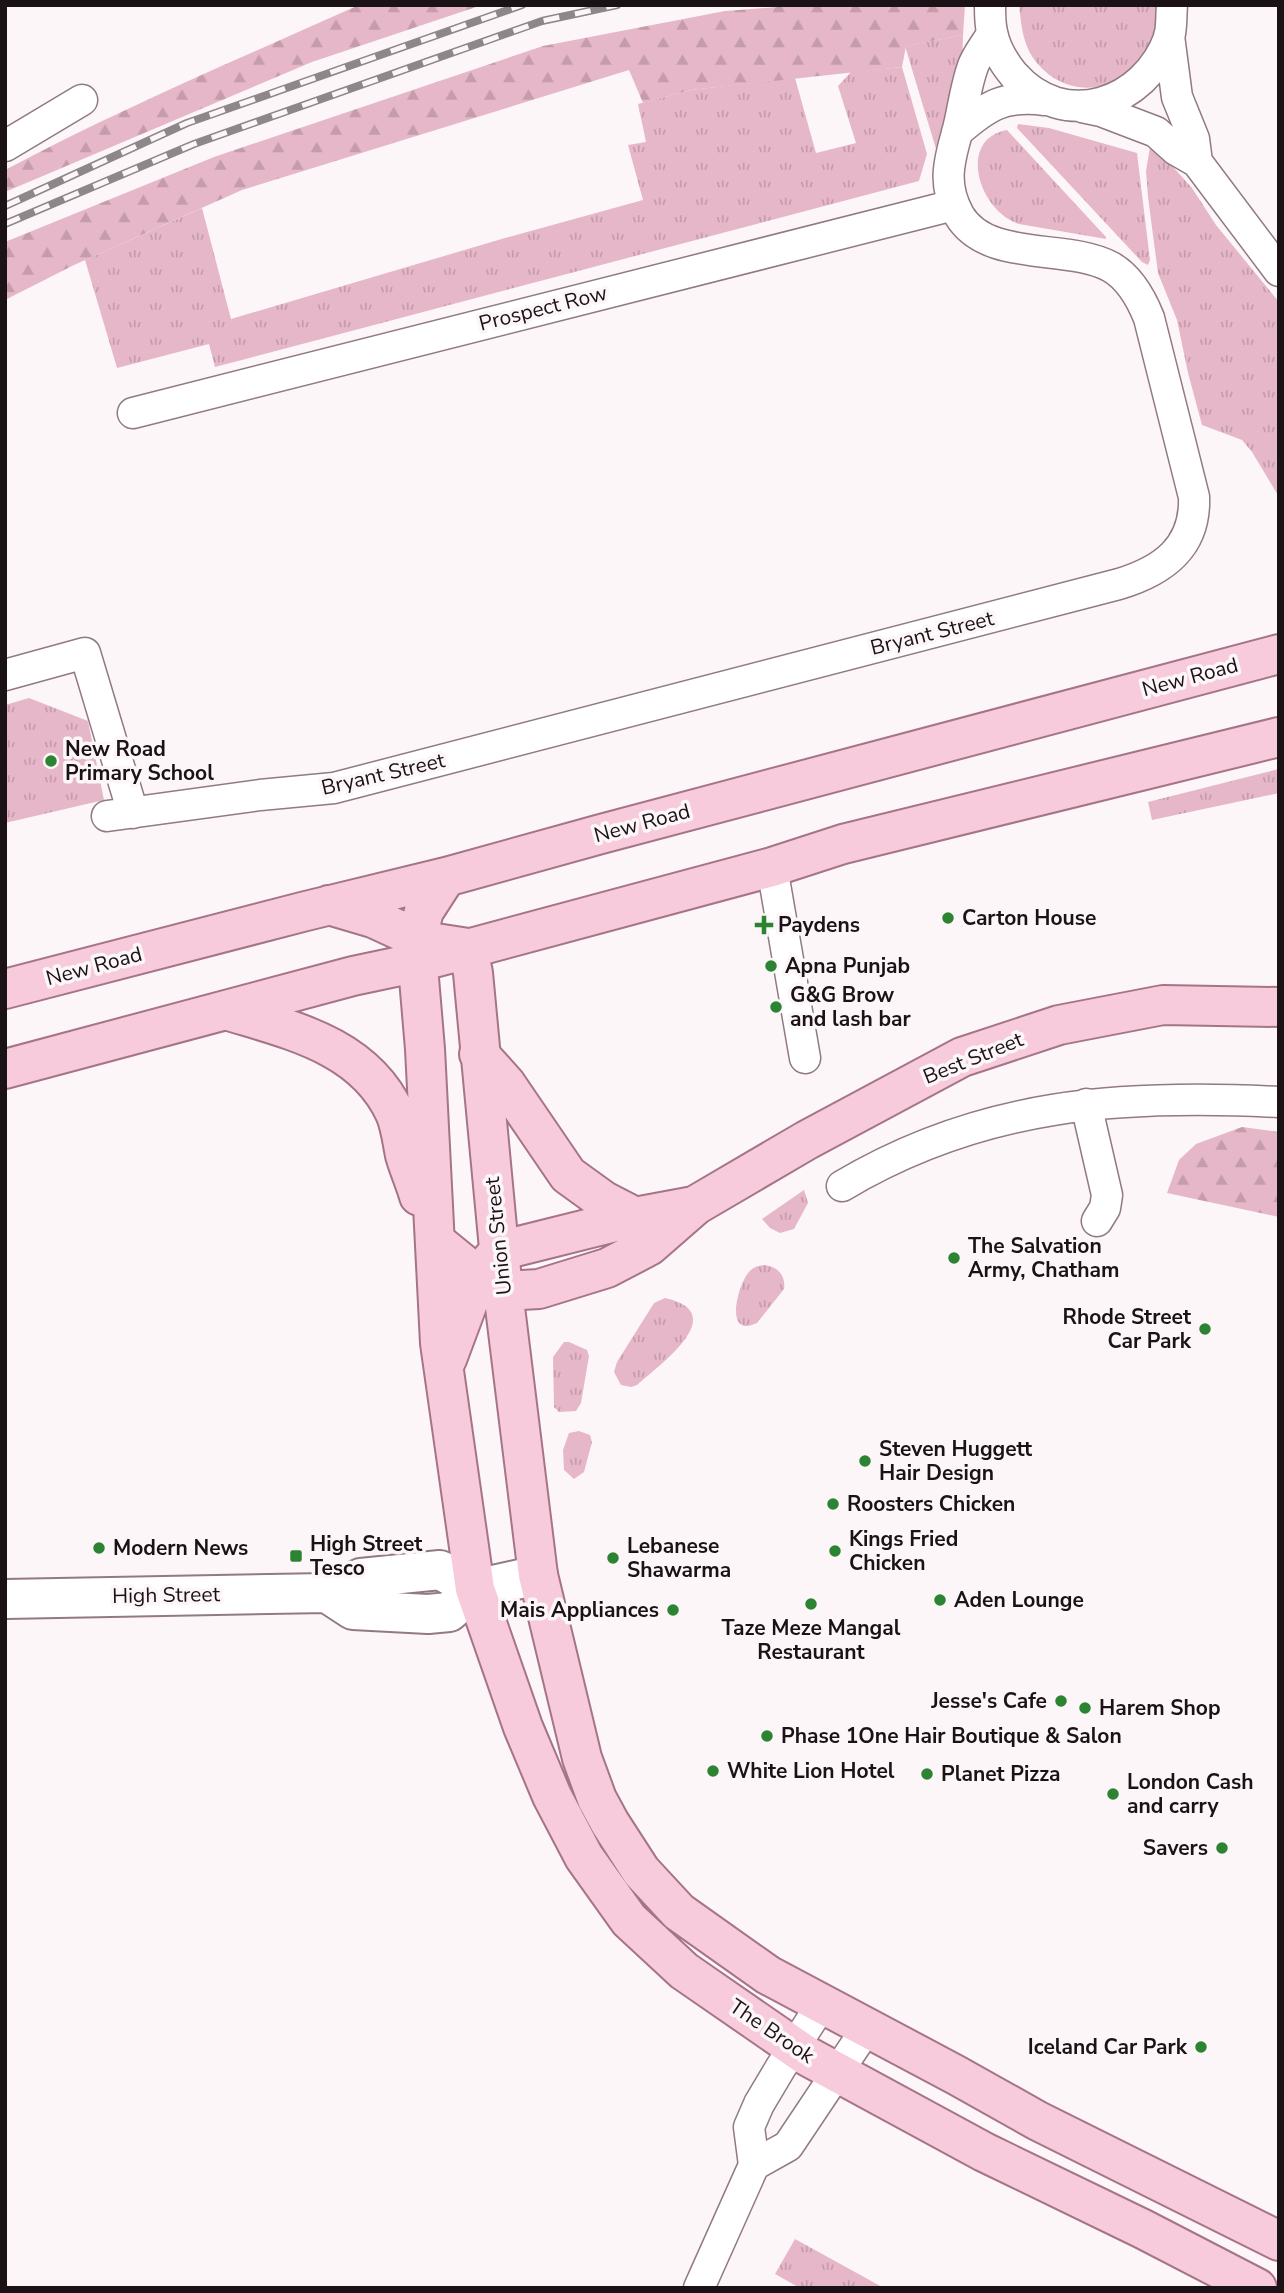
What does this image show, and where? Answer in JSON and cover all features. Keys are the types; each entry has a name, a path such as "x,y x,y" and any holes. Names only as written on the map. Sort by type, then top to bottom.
{"main road":[{"name":"New Road","path":"5,989 446,877 1279,654"},
{"path":"5,1069 353,976 418,950 468,948 772,867 843,844 1279,737"},
{"path":"446,877 427,906 418,950 438,1323 475,1589 538,1575"},
{"path":"329,905 373,918 418,950"},
{"name":"Union Street","path":"468,948 479,1054 493,1273 538,1575"},
{"name":"Best Street","path":"493,1273 539,1290 607,1268 649,1246 696,1205 864,1108 974,1053 1059,1025 1163,1005 1279,1007"},
{"path":"226,1010 302,1034 354,1061 374,1082 391,1107 435,1241 493,1273 444,1367"},
{"path":"479,1054 506,1084 568,1175 604,1202 635,1217"},
{"name":"Best Street","path":"493,1273 635,1217 696,1205"},
{"name":"High Street","path":"5,1599 327,1593 361,1578 440,1570 475,1589"},
{"name":"The Brook","path":"538,1575 570,1716 589,1780 610,1824 641,1871 679,1912 768,1975 1038,2121 1279,2241"},
{"name":"The Brook","path":"475,1589 523,1727 552,1796 584,1857 629,1920 684,1971 794,2048 837,2072 984,2152 1257,2288"}],"street":[{"path":"1172,5 1169,36 1177,97 1194,139 1197,162"},
{"path":"991,20 1007,68 1023,85 1045,100"},
{"name":"Bryant Street","path":"5,675 85,653 120,814 334,788 1119,584 1146,575 1168,561 1188,533 1194,497 1149,318 1139,296 1119,274 1094,260 1010,246 979,236 967,225 954,205 947,178 949,157 973,66 991,20"},
{"path":"1078,106 1110,99 1140,83 1151,70 1169,36"},
{"path":"957,132 986,108 1017,97 1101,111 1150,129 1160,134 1176,150 1197,162 1279,271"},
{"path":"5,146 82,100"},
{"name":"Prospect Row","path":"133,412 954,205"},
{"path":"772,867 805,1058"},
{"path":"842,1186 884,1162 940,1138 1017,1115 1086,1104 1186,1099 1279,1102"},
{"path":"1086,1104 1107,1195 1105,1208 1097,1221"},
{"path":"699,2288 754,2165 749,2127 764,2095 822,2004"},
{"path":"754,2165 788,2146 867,2028"}],"green space":[{"path":"359,5 482,5 312,62 5,192 5,170 136,105"},
{"path":"803,5 965,5 963,35 906,46 902,67 691,90 643,103 629,70 242,190 74,265 5,300 5,242 214,157 543,46 725,11"},
{"path":"1019,5 1161,5 1149,45 1131,71 1101,86 1085,88 1055,79 1041,68 1025,42"},
{"path":"963,35 962,67 936,149 905,46"},
{"path":"902,67 927,154 919,181 215,367 209,344 117,368 85,260 202,208 231,319 643,200 628,145 646,142 638,104 691,90 795,78 816,153 856,143 838,86 851,72"},
{"path":"1018,124 1049,128 1137,153 1150,260 1148,265 1142,262 1017,128"},
{"path":"1007,130 1106,239 1019,224 1005,217 993,205 979,176 978,160 982,147 991,136"},
{"path":"1150,147 1165,158 1192,188 1216,225 1279,302 1279,497 1242,440 1202,425 1177,320 1158,273 1146,171"},
{"name":"New Road Primary School","path":"29,698 88,721 104,800 5,823 5,705"},
{"path":"1279,769 1279,793 1152,820 1148,802"},
{"path":"1242,1127 1279,1132 1279,1217 1167,1193 1179,1160 1196,1144"},
{"path":"804,1190 808,1203 794,1229 780,1233 770,1228 762,1219"},
{"path":"764,1265 780,1272 784,1279 784,1289 757,1323 746,1326 740,1323 737,1317 736,1308 741,1287 749,1272"},
{"path":"665,1298 684,1305 692,1315 692,1327 673,1353 637,1385 621,1385 614,1372 617,1362 654,1303"},
{"path":"564,1342 587,1350 589,1356 581,1403 576,1411 559,1412 554,1407 553,1357"},
{"path":"579,1431 590,1435 592,1442 584,1472 574,1479 564,1470 563,1450 569,1433"},
{"path":"795,2239 884,2288 800,2288 775,2274"}],"railway":[{"path":"5,206 187,123 522,5"},
{"path":"5,224 194,144 542,21 617,5"}],"place":[{"name":"New Road Primary School","path":"51,761"},
{"name":"Carton House","path":"948,918"},
{"name":"Paydens","path":"764,925"},
{"name":"Apna Punjab","path":"771,966"},
{"name":"G&G Brow and lash bar","path":"776,1007"},
{"name":"The Salvation Army, Chatham","path":"954,1258"},
{"name":"Rhode Street Car Park","path":"1205,1329"},
{"name":"Steven Huggett Hair Design","path":"865,1461"},
{"name":"Roosters Chicken","path":"833,1504"},
{"name":"Modern News","path":"99,1548"},
{"name":"Kings Fried Chicken","path":"835,1551"},
{"name":"High Street Tesco","path":"296,1556"},
{"name":"Lebanese Shawarma","path":"613,1558"},
{"name":"Aden Lounge","path":"940,1600"},
{"name":"Taze Meze Mangal Restaurant","path":"811,1604"},
{"name":"Mais Appliances","path":"673,1610"},
{"name":"Jesse's Cafe","path":"1061,1701"},
{"name":"Harem Shop","path":"1085,1708"},
{"name":"Phase 1One Hair Boutique & Salon","path":"767,1736"},
{"name":"White Lion Hotel","path":"713,1771"},
{"name":"Planet Pizza","path":"927,1774"},
{"name":"London Cash and carry","path":"1113,1794"},
{"name":"Savers","path":"1222,1848"},
{"name":"Iceland Car Park","path":"1201,2047"}]}
